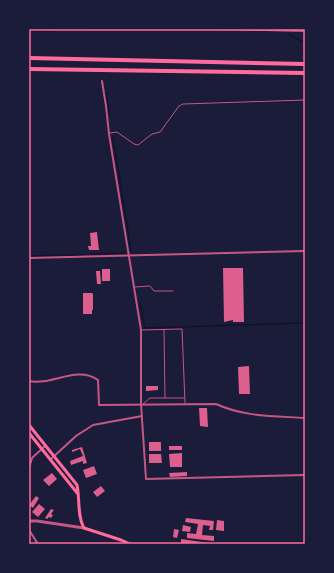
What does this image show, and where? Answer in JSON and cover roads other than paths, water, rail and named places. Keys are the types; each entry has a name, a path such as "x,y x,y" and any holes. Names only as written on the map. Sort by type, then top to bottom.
{"highway":[{"path":"29,58 305,64"},
{"path":"29,69 305,73"}],"main road":[{"path":"29,425 77,485 80,496 80,517 84,528 130,544"},
{"path":"29,433 80,496"}],"street":[{"path":"220,29 305,31"},
{"path":"102,80 109,134 130,255 141,330 141,404 146,479 305,475"},
{"path":"29,258 305,251"},
{"path":"29,381 38,382 64,376 82,375 94,377 98,380 99,405 216,404 233,411 250,414 305,418"},
{"path":"50,459 76,436 93,424 142,416"},
{"path":"29,468 32,458 46,445"},
{"path":"29,521 84,528"},
{"path":"29,530 38,544"}],"lane":[{"path":"109,134 117,132 134,144 138,145 152,134 160,132 178,106 183,104 305,100"},
{"path":"135,287 150,286 154,291 173,291"},
{"path":"164,329 165,398"},
{"path":"141,330 182,329 184,404"},
{"path":"141,404 150,398 184,398"}],"waterway":[{"path":"29,31 114,29"},
{"path":"288,34 305,43"},
{"path":"106,93 109,113"},
{"path":"113,138 131,250"},
{"path":"91,254 125,253"},
{"path":"29,256 83,255"},
{"path":"140,303 145,328 305,323"}]}
